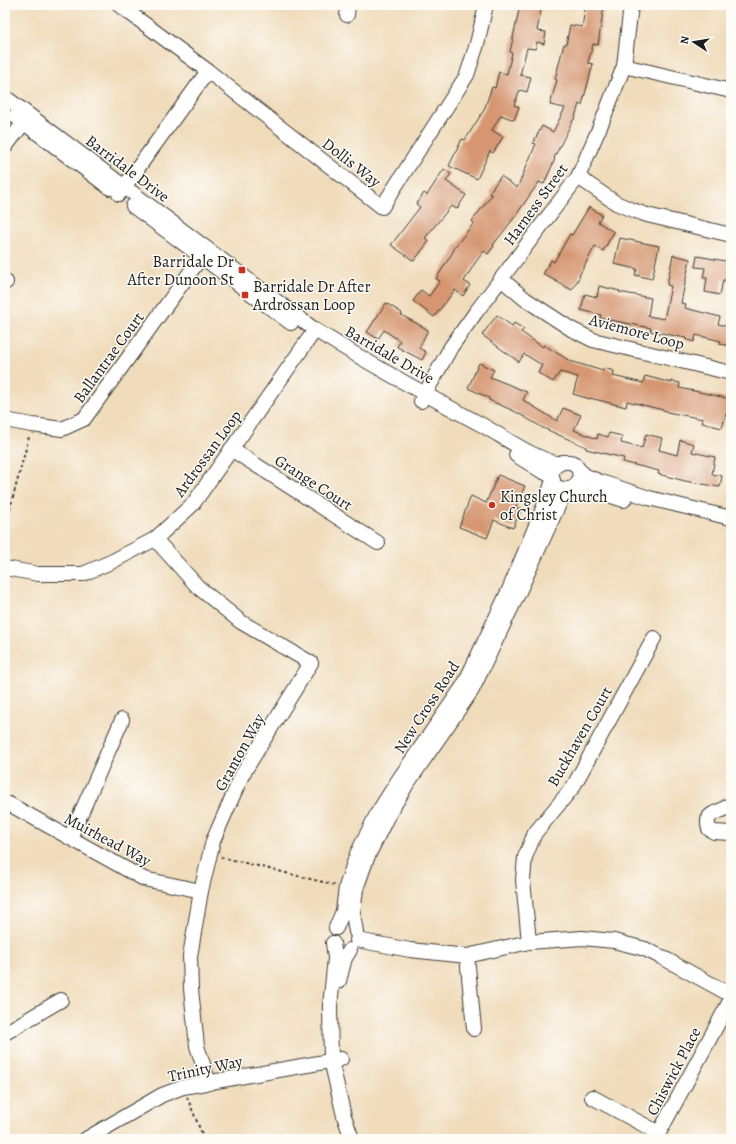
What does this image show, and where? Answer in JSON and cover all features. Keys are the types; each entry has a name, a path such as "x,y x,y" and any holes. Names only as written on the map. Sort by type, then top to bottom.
{"street":[{"name":"Dollis Way","path":"119,5 208,71 382,207 467,75 477,44 486,5"},
{"name":"Harness Street","path":"423,398 451,348 476,312 578,177 624,66 631,5"},
{"path":"624,66 731,91"},
{"path":"121,191 208,71"},
{"name":"Barridale Drive","path":"5,97 27,119 313,334 348,350 423,398 508,440 533,455 554,473"},
{"name":"Barridale Drive","path":"5,109 27,119"},
{"path":"5,147 27,119"},
{"path":"578,177 616,203 630,209 647,215 731,235"},
{"name":"Ballantrae Court","path":"5,420 62,429 84,419 204,253"},
{"name":"Aviemore Loop","path":"501,279 525,299 565,325 593,340 731,373"},
{"name":"Ardrossan Loop","path":"5,570 38,574 83,574 113,561 155,539 193,504 313,334"},
{"name":"Grange Court","path":"231,449 378,543"},
{"path":"731,518 679,506 598,482 579,470 577,466 570,462 562,462 554,473 559,487 605,494 646,507 731,526"},
{"path":"570,489 578,483 580,474 579,470"},
{"name":"New Cross Road","path":"336,928 343,911 346,887 357,854 377,814 399,779 464,685 509,590 547,500 554,473"},
{"name":"New Cross Road","path":"355,941 353,913 356,890 367,858 386,819 407,784 472,690 559,504 570,489"},
{"name":"Granton Way","path":"155,539 198,587 241,622 311,664 242,775 214,841 201,892 190,956 191,989 198,1046 209,1083"},
{"name":"Buckhaven Court","path":"529,942 523,880 525,857 535,833 573,786 654,638"},
{"path":"70,838 122,720"},
{"name":"Muirhead Way","path":"5,804 9,804 144,879 201,892"},
{"path":"731,804 723,810 713,813 707,823 709,829 714,832 731,833"},
{"path":"352,1139 344,1116 336,1060 330,1006 335,958 332,935 336,928 348,925 351,927 355,941 345,958 340,979 338,993 336,1060 362,1139"},
{"path":"333,943 342,951 355,941 410,950 467,956 529,942 582,938 614,941 645,949 731,995"},
{"path":"467,956 474,1029"},
{"name":"Chiswick Place","path":"592,1097 659,1133 731,999"},
{"path":"5,1033 61,1000"},
{"name":"Trinity Way","path":"86,1139 162,1095 183,1087 336,1060"}],"path":[{"path":"5,527 32,425"},
{"path":"211,854 346,887"},
{"path":"183,1087 204,1139"}],"building":[{"path":"520,5 542,5 537,31 546,32 544,44 537,42 535,49 527,48 520,75 531,77 527,92 520,90 514,105 519,107 514,120 501,115 492,130 503,137 493,153 490,151 477,179 449,166 462,139 465,140 484,110 492,87 495,88 499,72 507,74"},
{"path":"586,5 604,5 598,45 593,44 588,63 593,64 582,105 579,104 574,120 554,158 555,159 544,184 539,182 488,254 484,251 475,263 464,281 470,285 463,296 455,290 434,317 413,301 421,290 429,296 440,281 436,279 454,250 453,249 474,223 472,221 492,195 489,193 501,176 517,188 536,144 533,143 542,126 553,132 565,108 550,105 557,80 555,79 564,44 566,45 570,25 582,27"},
{"path":"444,169 451,174 446,181 466,195 457,209 451,206 425,238 429,241 414,261 391,245 420,207 416,204 424,193 427,195"},
{"path":"589,207 602,215 598,222 614,232 603,251 595,246 572,290 543,274 551,260 554,262 570,234 572,235"},
{"path":"620,238 659,246 652,279 635,275 637,269 614,264"},
{"path":"673,255 690,259 681,303 686,304 685,308 720,317 718,324 731,327 731,346 720,344 721,341 696,335 694,342 685,339 686,338 650,331 651,328 600,318 601,315 581,310 585,294 597,297 599,286 620,291 619,292 651,298 648,316 664,319 671,286 667,285"},
{"path":"697,256 731,262 731,281 723,280 720,295 705,292 707,278 703,278 705,268 695,267"},
{"path":"386,303 402,313 401,315 428,330 419,348 426,352 422,360 397,347 400,341 384,330 378,339 367,332"},
{"path":"497,315 512,326 514,323 524,329 521,332 543,347 544,345 570,361 603,371 604,368 614,371 613,376 643,383 645,376 672,383 672,381 680,383 679,388 731,399 731,415 726,414 722,428 702,423 703,419 667,412 627,401 626,407 573,394 578,377 560,372 553,382 538,373 542,365 524,354 519,362 482,335"},
{"path":"479,363 494,370 490,377 527,392 523,400 557,421 563,408 581,415 574,430 597,439 598,434 608,437 609,433 622,436 621,443 642,448 646,434 662,438 659,450 677,455 680,440 694,444 692,452 715,457 712,474 722,476 720,487 685,481 658,474 659,471 623,462 624,458 586,449 586,447 543,428 516,412 489,400 489,398 468,388"},
{"name":"Kingsley Church of Christ","path":"498,475 525,486 516,507 521,510 513,528 494,520 487,538 459,527 471,496 486,503"}],"place":[{"name":"Barridale Dr After Dunoon St","path":"242,270"},
{"name":"Barridale Dr After Ardrossan Loop","path":"245,295"},
{"name":"Kingsley Church of Christ","path":"492,505"}]}
